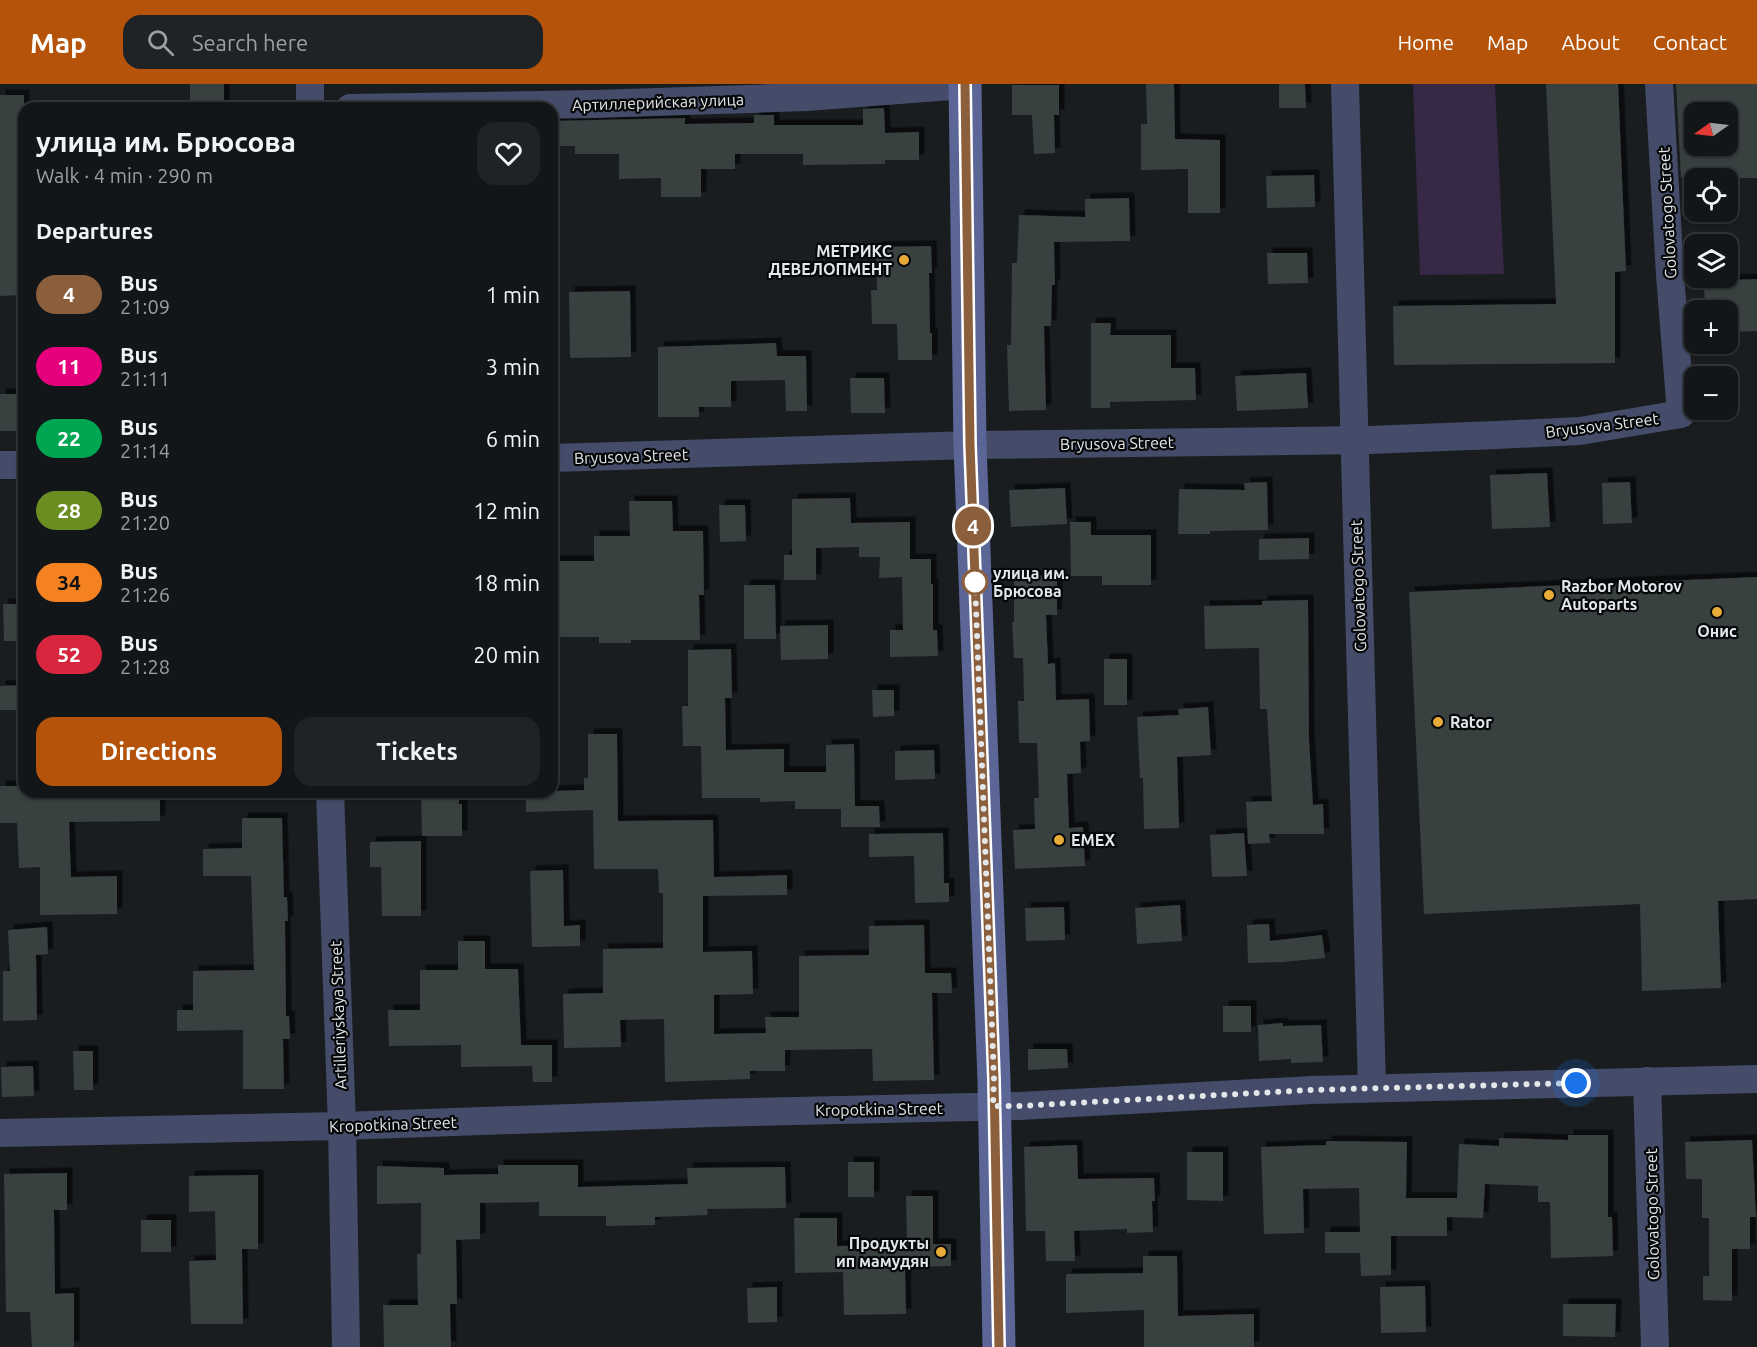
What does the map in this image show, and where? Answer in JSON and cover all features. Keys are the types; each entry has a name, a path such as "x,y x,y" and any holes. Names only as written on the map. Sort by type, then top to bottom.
{"main road":[{"path":"965,85 970,445 994,1080 999,1347"}],"street":[{"path":"310,84 310,102"},
{"name":"Golovatogo Street","path":"1345,84 1372,1088"},
{"name":"Golovatogo Street","path":"1659,84 1681,414"},
{"name":"Артиллерийская улица","path":"558,105 795,98 965,85"},
{"name":"Bryusova Street","path":"558,458 970,445 1353,439 1580,431 1681,414"},
{"path":"0,465 18,465"},
{"name":"Artilleriyskaya Street","path":"330,798 342,1126 346,1347"},
{"name":"Kropotkina Street","path":"0,1132 342,1126 711,1113 1019,1106 1372,1088 1757,1079"},
{"name":"Golovatogo Street","path":"1647,1081 1655,1347"}],"shaded area":[{"path":"1413,84 1495,84 1504,274 1420,275"}],"building":[{"path":"190,84 224,84 224,102 190,102"},
{"path":"1146,84 1174,84 1175,139 1220,140 1220,213 1188,213 1188,169 1141,170 1141,124 1147,124"},
{"path":"1279,84 1305,84 1306,108 1279,108"},
{"path":"1546,84 1618,84 1626,271 1615,272 1615,363 1394,365 1393,306 1556,304"},
{"path":"1676,84 1757,84 1757,178 1738,178 1738,168 1684,168 1684,178 1681,178"},
{"path":"1012,85 1059,85 1059,115 1054,115 1055,153 1034,154 1032,115 1012,115"},
{"path":"0,95 24,95 24,102 18,102 18,295 0,296"},
{"path":"884,108 885,133 919,132 919,160 885,160 885,164 803,165 803,154 735,154 735,169 701,169 701,197 661,197 661,178 619,179 619,154 575,154 575,146 558,146 558,121 685,118 685,124 754,123 754,115 774,115 774,125 863,125 863,109"},
{"path":"1314,175 1315,207 1267,208 1266,176"},
{"path":"1129,198 1130,241 1054,242 1055,285 1052,285 1051,326 1044,326 1046,410 1009,411 1007,345 1011,345 1012,263 1017,263 1019,215 1085,217 1085,199"},
{"path":"931,246 932,273 929,273 932,360 898,360 897,324 872,324 871,290 877,290 876,247"},
{"path":"1267,253 1307,253 1308,283 1268,284"},
{"path":"1757,279 1757,331 1738,332 1738,300 1705,300 1704,288 1738,288 1738,280"},
{"path":"630,291 631,357 570,358 569,292"},
{"path":"1091,323 1111,323 1110,335 1171,335 1171,368 1195,368 1196,400 1110,402 1110,408 1091,408"},
{"path":"776,343 777,356 806,356 807,411 786,411 785,380 731,381 731,407 699,407 699,417 658,417 658,347"},
{"path":"1306,373 1308,408 1237,411 1235,376"},
{"path":"850,378 884,378 885,413 851,413"},
{"path":"0,394 18,394 18,431 0,431"},
{"path":"1547,473 1550,527 1492,529 1490,475"},
{"path":"1267,482 1268,530 1178,534 1179,489 1245,490 1244,483"},
{"path":"1630,482 1632,523 1603,524 1602,483"},
{"path":"1065,488 1067,524 1011,527 1009,490"},
{"path":"850,498 851,523 910,522 910,559 931,559 933,630 937,630 938,656 890,657 890,630 903,630 902,577 879,578 880,557 859,557 859,547 816,548 816,580 784,580 784,555 792,555 792,499"},
{"path":"629,501 672,501 673,531 703,531 704,595 699,595 700,640 631,640 631,643 599,643 599,637 558,637 558,561 594,561 594,536 630,536"},
{"path":"719,505 745,505 746,541 720,542"},
{"path":"1070,522 1091,522 1091,535 1151,535 1151,585 1102,585 1102,576 1071,576"},
{"path":"1309,538 1309,559 1259,560 1259,539"},
{"path":"1057,575 1057,615 1046,615 1048,664 1055,663 1056,700 1089,699 1090,741 1080,742 1081,773 1067,774 1069,828 1083,827 1085,866 1015,869 1013,830 1035,829 1034,798 1039,798 1037,743 1019,743 1018,701 1024,701 1023,658 1014,658 1012,622 1014,622 1014,576"},
{"path":"1757,577 1757,899 1718,901 1721,988 1642,991 1640,904 1424,914 1409,592"},
{"path":"744,585 775,585 776,639 744,639"},
{"path":"1308,600 1309,740 1313,805 1323,804 1324,834 1269,834 1270,843 1248,844 1246,802 1272,801 1267,709 1260,709 1259,648 1205,649 1204,606 1262,605 1262,601"},
{"path":"3,604 18,604 18,641 4,641"},
{"path":"828,625 828,659 781,660 780,626"},
{"path":"731,649 732,698 725,698 726,750 784,749 784,772 826,772 826,745 854,744 855,806 879,806 880,827 841,827 841,809 795,809 795,801 760,802 760,798 702,798 701,746 683,746 682,706 688,706 688,650"},
{"path":"1104,659 1127,659 1127,705 1104,705"},
{"path":"18,685 18,710 0,710 0,686"},
{"path":"872,690 894,690 894,716 873,717"},
{"path":"1208,707 1211,755 1177,757 1179,828 1144,829 1143,778 1140,778 1137,717 1179,715 1178,709"},
{"path":"588,734 617,734 618,821 713,820 714,877 787,875 787,895 703,896 703,952 752,951 753,994 714,995 714,1034 766,1033 765,1017 799,1017 799,956 869,955 869,926 924,925 925,973 951,973 952,993 932,993 934,1080 873,1081 872,1049 785,1050 785,1071 750,1071 750,1079 665,1082 664,1019 620,1020 621,1047 564,1048 563,994 603,993 603,949 663,948 663,893 659,893 658,869 594,869 593,810 526,812 526,798 558,798 558,791 584,790 584,778 588,778"},
{"path":"934,750 935,779 895,780 895,751"},
{"path":"0,786 18,786 18,798 160,798 160,821 69,822 71,877 117,876 117,914 40,915 40,867 19,868 17,823 0,823"},
{"path":"421,798 459,798 459,804 462,804 462,836 422,836"},
{"path":"242,818 282,818 284,897 287,897 288,921 285,921 286,1016 289,1016 290,1039 283,1039 284,1089 243,1089 243,1030 177,1031 177,1010 193,1010 193,971 254,970 251,876 203,876 203,849 242,848"},
{"path":"943,833 944,883 949,883 949,902 915,903 914,856 869,857 869,834"},
{"path":"1244,833 1247,876 1212,877 1210,835"},
{"path":"421,841 421,916 382,916 381,867 370,867 370,842"},
{"path":"563,870 564,926 580,925 580,946 532,947 530,871"},
{"path":"1180,905 1182,941 1137,944 1135,908"},
{"path":"1064,907 1065,940 1026,941 1025,908"},
{"path":"1269,924 1270,941 1322,935 1325,958 1248,963 1247,925"},
{"path":"47,927 48,954 36,955 37,1020 3,1021 3,971 10,971 8,930"},
{"path":"458,941 485,941 485,969 518,969 521,1045 552,1045 552,1082 533,1082 532,1066 461,1067 461,1045 389,1046 388,1010 420,1010 420,970 458,970"},
{"path":"1223,1006 1251,1006 1251,1032 1223,1032"},
{"path":"1283,1023 1283,1026 1321,1025 1323,1062 1291,1063 1291,1059 1259,1061 1258,1025"},
{"path":"1028,1049 1067,1049 1068,1068 1028,1070"},
{"path":"73,1051 93,1051 93,1090 74,1090"},
{"path":"33,1066 34,1096 2,1097 1,1067"},
{"path":"1568,1135 1608,1135 1608,1217 1612,1217 1613,1256 1551,1258 1550,1202 1538,1202 1538,1186 1485,1184 1483,1218 1447,1217 1447,1236 1391,1236 1391,1275 1361,1276 1360,1253 1325,1253 1325,1232 1360,1232 1359,1188 1303,1189 1304,1233 1264,1234 1261,1147 1326,1145 1326,1141 1407,1142 1406,1198 1457,1198 1459,1144 1499,1146 1499,1138 1568,1140"},
{"path":"1752,1140 1756,1217 1750,1217 1750,1249 1732,1249 1732,1301 1703,1300 1703,1276 1709,1276 1709,1218 1702,1218 1702,1179 1686,1179 1685,1142"},
{"path":"1077,1145 1078,1179 1154,1178 1153,1232 1127,1233 1127,1229 1074,1231 1075,1261 1046,1261 1045,1231 1026,1231 1024,1147"},
{"path":"1187,1152 1223,1152 1223,1201 1187,1200"},
{"path":"848,1162 874,1162 874,1197 848,1197"},
{"path":"498,1165 578,1165 578,1187 688,1184 687,1168 785,1167 786,1208 707,1209 708,1215 655,1217 655,1225 606,1226 606,1216 539,1216 539,1202 480,1203 480,1239 456,1240 457,1304 450,1304 451,1347 384,1347 383,1305 418,1305 417,1254 421,1254 421,1203 377,1204 377,1166 444,1168 444,1175 498,1174"},
{"path":"67,1173 67,1210 54,1210 55,1294 74,1293 74,1347 32,1347 30,1312 6,1312 4,1174"},
{"path":"258,1175 258,1249 242,1249 243,1324 191,1324 189,1261 216,1260 215,1211 189,1212 189,1176"},
{"path":"906,1196 933,1196 933,1244 951,1244 951,1266 905,1267 906,1314 844,1315 843,1272 795,1273 794,1218 837,1218 837,1246 907,1245"},
{"path":"141,1220 171,1220 171,1252 141,1252"},
{"path":"1143,1256 1177,1256 1178,1316 1254,1314 1254,1347 1144,1347 1144,1310 1066,1313 1066,1274 1143,1273"},
{"path":"1425,1286 1426,1332 1381,1333 1380,1287"},
{"path":"777,1287 777,1322 748,1323 747,1288"},
{"path":"1563,1304 1616,1304 1615,1337 1563,1336"}],"bus line":[{"name":"4","path":"965,84 970,445 994,1080 999,1347"}],"place":[{"name":"МЕТРИКС ДЕВЕЛОПМЕНТ","path":"904,260"},
{"name":"улица им. Брюсова","path":"975,582"},
{"name":"Razbor Motorov Autoparts","path":"1549,595"},
{"name":"Онис","path":"1717,612"},
{"name":"Rator","path":"1438,722"},
{"name":"EMEX","path":"1059,840"},
{"name":"Продукты ип мамудян","path":"941,1252"}],"route":[{"path":"975,582 994,1080 993,1106 1326,1089 1576,1083"}]}
